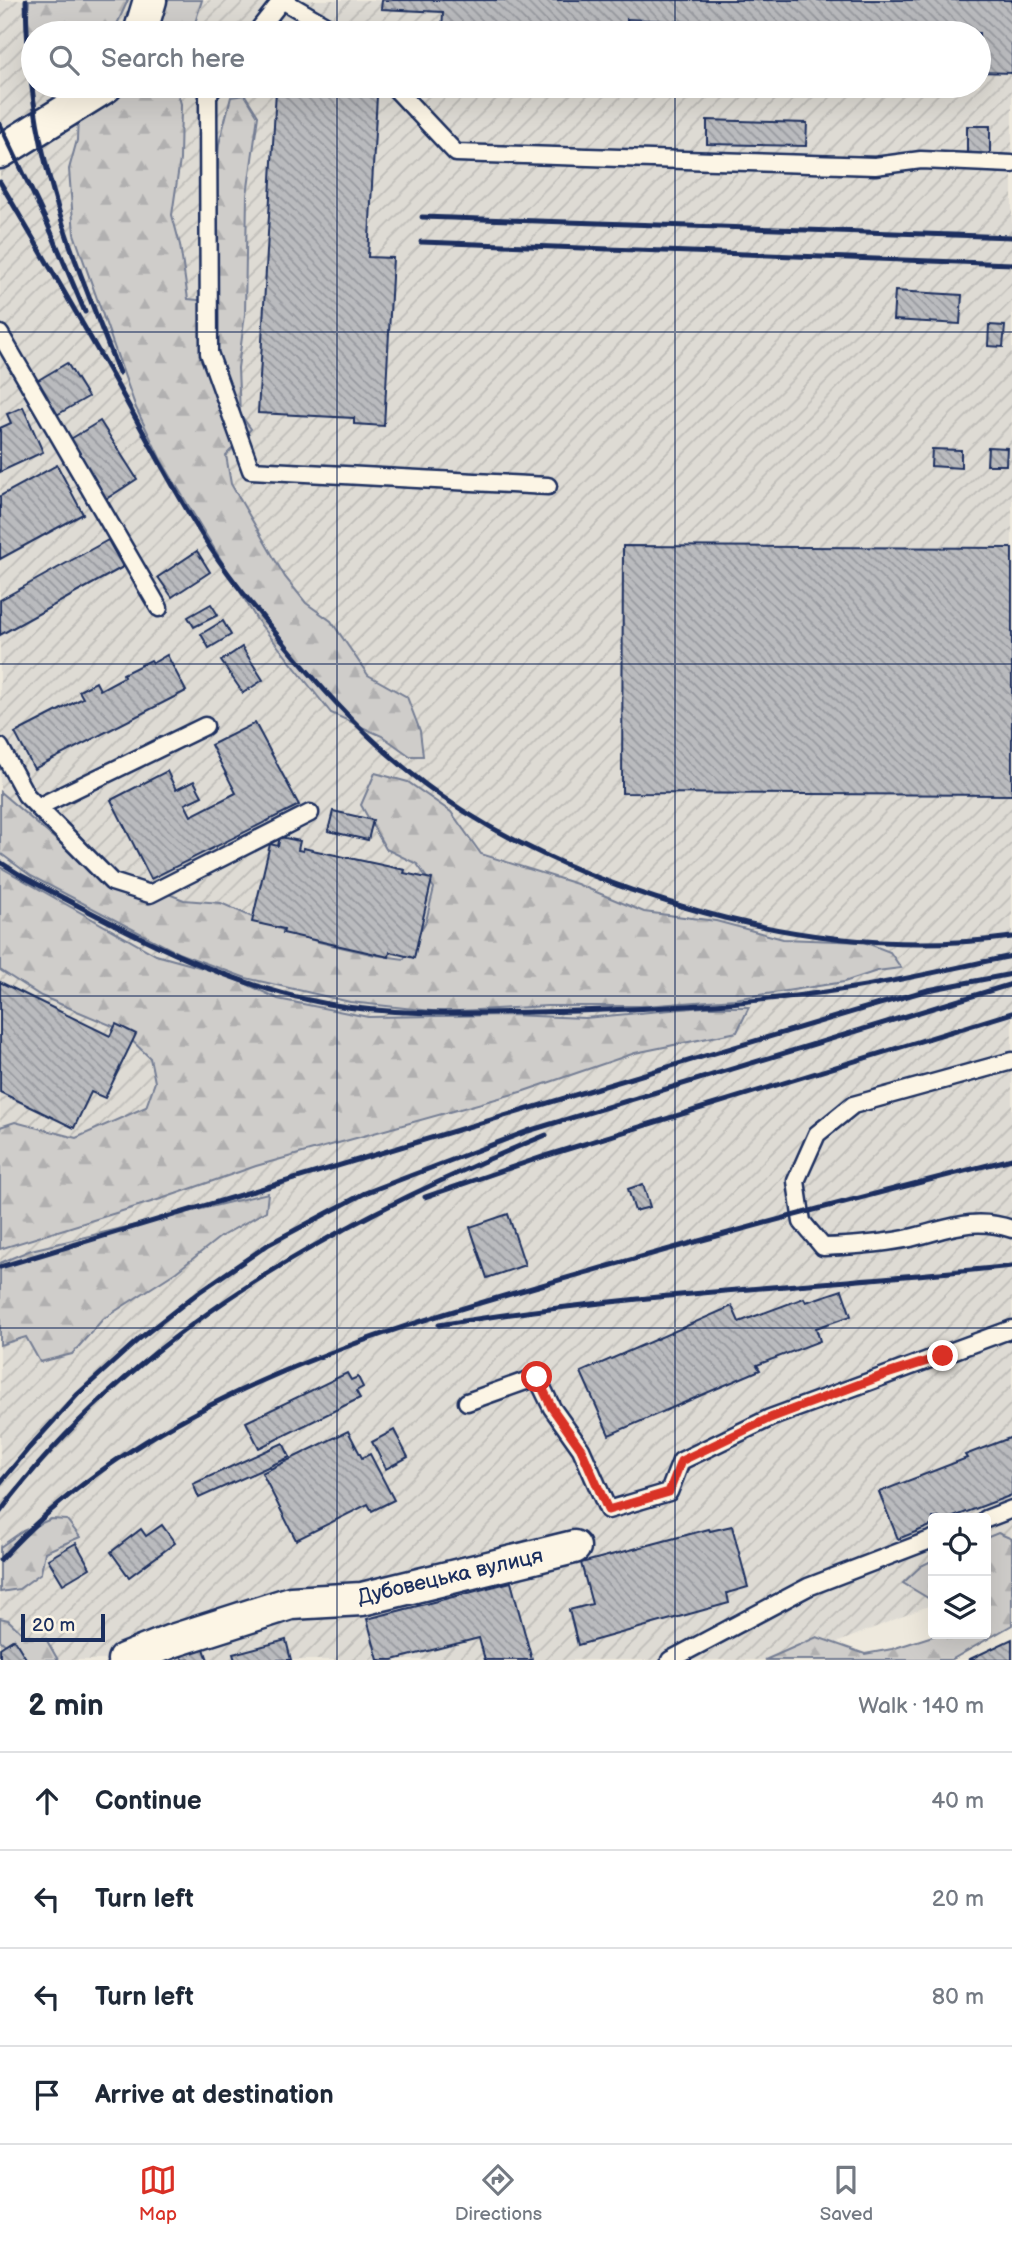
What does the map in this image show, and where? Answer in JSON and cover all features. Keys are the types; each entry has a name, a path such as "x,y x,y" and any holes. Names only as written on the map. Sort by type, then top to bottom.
{"street":[{"path":"144,21 150,0"},
{"path":"0,152 87,98"},
{"name":"Дубовецька вулиця","path":"124,1660 172,1641 291,1604 362,1599 573,1547"}],"lane":[{"path":"265,21 282,0 318,21"},
{"path":"208,98 209,353 251,470 548,485"},
{"path":"404,98 456,153 874,166 921,160 1012,164"},
{"path":"0,334 159,608"},
{"path":"38,807 205,726"},
{"path":"0,747 26,795 112,882 150,894 310,813"},
{"path":"1012,1061 853,1105 817,1134 796,1181 802,1222 823,1247 863,1246 907,1239 961,1223 999,1224 1012,1229"},
{"path":"467,1402 537,1377 552,1408 581,1449 608,1510 669,1492 681,1461 770,1418 1012,1329"},
{"path":"991,1517 1012,1509"},
{"path":"670,1660 808,1587 928,1541"}],"shaded area":[{"path":"0,0 1012,0 1012,1572 991,1581 991,1513 928,1513 928,1606 794,1660 0,1660"}],"green space":[{"path":"29,0 128,0 118,21 28,21"},
{"path":"168,0 202,0 196,21 150,21 154,12"},
{"path":"79,98 179,98 180,160 172,215 180,245 188,299 208,301 218,231 216,186 219,144 231,98 247,98 258,116 247,195 245,314 238,368 240,414 251,429 226,455 231,484 285,577 306,603 331,621 368,675 407,697 420,731 423,756 410,756 382,736 331,713 257,620 161,460 136,408 74,234 69,169 77,140"},
{"path":"375,773 408,782 451,812 481,854 577,884 644,912 716,921 783,939 864,942 890,952 901,968 877,971 844,982 734,999 645,1006 547,1006 441,1012 350,1002 246,978 178,953 31,876 0,853 0,792 75,856 102,859 116,874 184,900 221,903 274,927 319,942 404,959 426,921 434,888 417,864 386,849 361,805"},
{"path":"0,867 156,955 228,975 278,999 368,1017 509,1015 585,1018 703,1007 749,1007 737,1032 635,1053 524,1091 256,1166 0,1249 0,1127 15,1122 76,1138 146,1107 155,1082 150,1058 120,1029 41,996 0,970"},
{"path":"268,1193 266,1211 220,1237 176,1272 103,1319 72,1354 40,1362 26,1337 0,1345 0,1263 31,1250"},
{"path":"51,1519 67,1520 80,1537 45,1552 41,1573 19,1589 0,1592 0,1547 23,1531"},
{"path":"998,1533 1012,1539 1012,1625 991,1637 991,1576 991,1536"},
{"path":"928,1562 928,1598 903,1583"},
{"path":"0,1618 8,1620 24,1635 46,1639 58,1660 23,1660 0,1640"},
{"path":"817,1637 865,1654 928,1638 988,1639 951,1660 765,1660"}],"building":[{"path":"382,0 1012,0 1012,73 991,72 991,21 443,21 443,12 381,9"},
{"path":"276,98 377,98 368,257 393,258 384,426 354,424 354,418 258,413"},
{"path":"707,120 807,123 806,146 707,144"},
{"path":"967,126 990,126 990,156 967,156"},
{"path":"895,291 962,295 960,324 893,320"},
{"path":"989,325 1005,326 1003,347 988,346"},
{"path":"67,363 88,397 55,416 35,382"},
{"path":"23,407 43,452 0,472 0,428 11,423 7,414"},
{"path":"100,421 137,479 106,499 69,440"},
{"path":"988,447 1007,448 1006,465 987,465"},
{"path":"932,449 961,450 961,468 931,466"},
{"path":"57,465 83,514 0,559 0,496"},
{"path":"108,540 123,567 0,635 0,600"},
{"path":"623,546 1012,548 1012,795 622,793"},
{"path":"197,551 210,572 172,597 158,577"},
{"path":"211,604 218,615 194,627 188,617"},
{"path":"223,621 231,635 209,648 201,634"},
{"path":"242,647 263,680 243,693 221,661"},
{"path":"167,655 186,691 34,769 15,733 83,698 79,691 96,682 100,690 124,677 123,674"},
{"path":"255,723 299,805 151,879 111,800 167,771 176,790 194,781 202,796 185,804 191,816 236,793 211,745"},
{"path":"333,811 373,820 368,840 328,831"},
{"path":"280,837 300,841 298,850 303,851 303,848 405,870 404,873 432,879 414,958 390,952 389,957 283,933 284,929 252,922 270,844 278,846"},
{"path":"0,982 110,1036 116,1024 136,1034 105,1098 91,1092 74,1128 0,1092"},
{"path":"643,1184 650,1207 635,1211 628,1189"},
{"path":"508,1214 525,1265 487,1278 470,1227"},
{"path":"842,1290 851,1316 816,1328 820,1341 757,1365 760,1370 609,1435 581,1372 732,1306 739,1322 804,1298 806,1302"},
{"path":"347,1373 351,1380 358,1377 363,1387 356,1391 360,1398 259,1448 246,1422"},
{"path":"394,1430 408,1457 386,1469 372,1442"},
{"path":"348,1431 362,1458 370,1454 394,1500 372,1511 368,1504 296,1540 262,1473"},
{"path":"1012,1437 1012,1495 964,1513 928,1513 928,1527 898,1539 879,1492 967,1458 965,1455"},
{"path":"283,1443 290,1457 199,1498 193,1484"},
{"path":"162,1525 175,1543 129,1577 111,1552 141,1529 146,1536"},
{"path":"732,1526 748,1587 727,1593 729,1603 578,1645 569,1610 592,1604 581,1563 709,1529 710,1531"},
{"path":"76,1543 90,1568 63,1584 48,1559"},
{"path":"511,1582 532,1660 485,1660 479,1638 393,1660 378,1660 367,1619"},
{"path":"14,1639 27,1660 0,1660 0,1648"},
{"path":"1012,1639 1012,1660 968,1660"},
{"path":"286,1640 291,1660 235,1660 233,1654"},
{"path":"202,1643 208,1660 183,1660 180,1651"}],"railway":[{"path":"26,0 27,21"},
{"path":"33,98 41,144 60,214 119,373"},
{"path":"0,124 48,225 85,312"},
{"path":"0,182 179,497 222,565 323,689 388,754 436,793 488,826 568,866 652,897 721,917 803,934 886,942 928,943 1012,937"},
{"path":"422,217 1012,237"},
{"path":"421,242 1012,264"},
{"path":"0,862 132,934 208,968 287,995 354,1008 431,1013 534,1012 729,1003 867,986 1012,956"},
{"path":"0,1267 862,1009 928,990 1012,974"},
{"path":"0,1483 78,1394 139,1339 199,1292 269,1244 365,1193 528,1131 1012,984"},
{"path":"425,1197 545,1156 1012,1013"},
{"path":"0,1512 54,1447 114,1388 178,1335 247,1287 319,1243 393,1204 546,1135"},
{"path":"0,1560 61,1501 129,1451 203,1409 280,1373 443,1314 524,1290 757,1225 1012,1159"},
{"path":"439,1325 582,1305 1012,1266"}],"route":[{"path":"537,1377 552,1408 581,1449 608,1510 669,1492 681,1461 770,1418 943,1356"}]}
